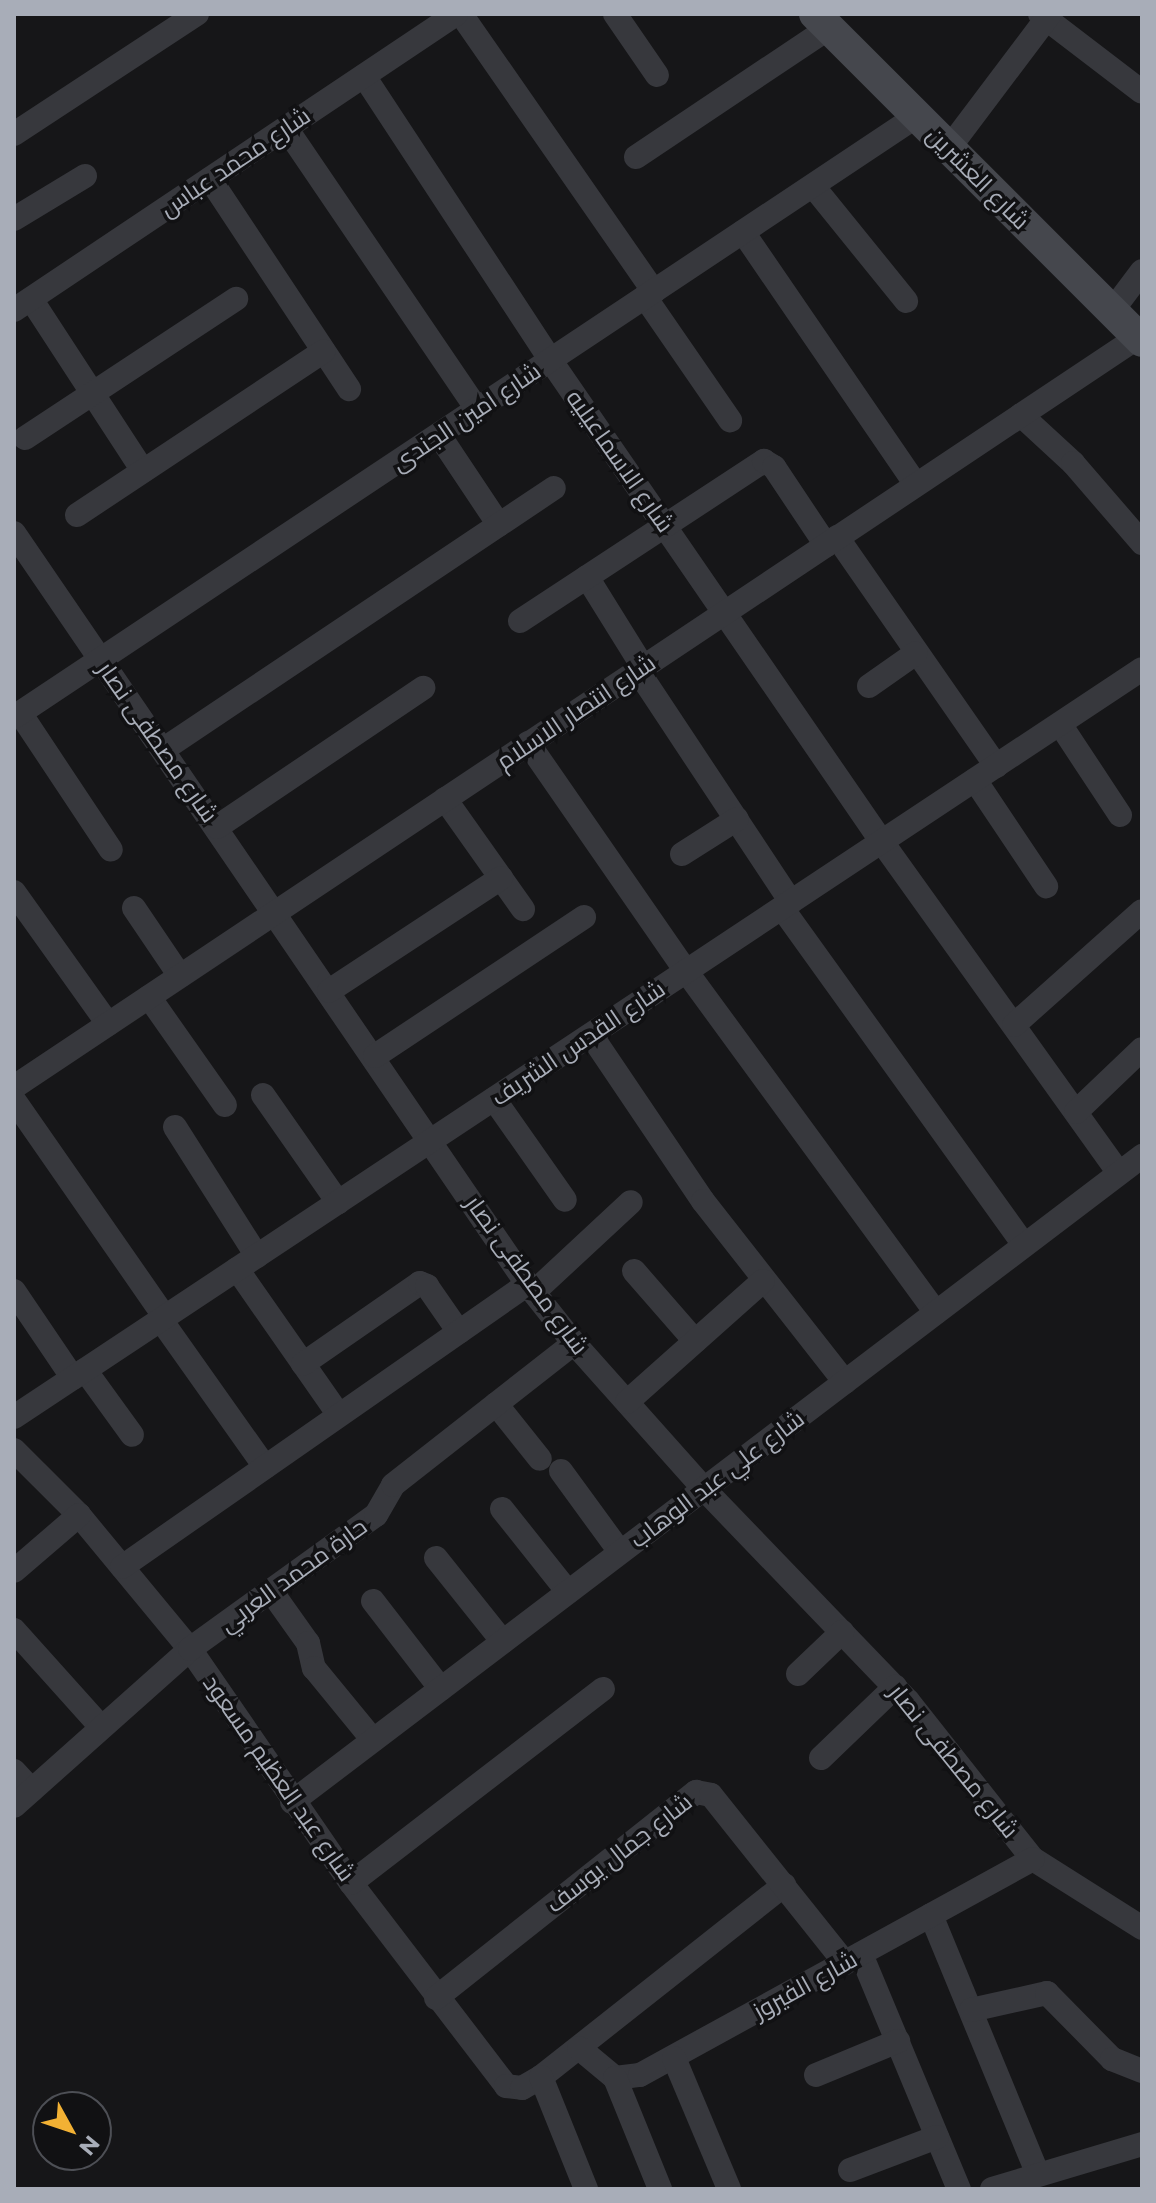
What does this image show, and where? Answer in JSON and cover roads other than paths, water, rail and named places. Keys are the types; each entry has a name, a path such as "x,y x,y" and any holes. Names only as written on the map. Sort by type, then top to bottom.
{"main road":[{"name":"شارع العشرين","path":"822,21 1140,339"}],"street":[{"path":"14,134 163,23 197,14"},
{"path":"458,14 650,294 730,420"},
{"name":"شارع محمد عباس","path":"21,301 458,14"},
{"path":"615,14 657,75"},
{"path":"949,148 1045,16 1142,92"},
{"path":"636,157 822,21"},
{"name":"شارع الاسماعيليه","path":"364,76 551,361 664,526 882,842 1119,1173"},
{"name":"شارع امين الجندى","path":"17,715 917,116"},
{"path":"286,128 477,409"},
{"path":"14,219 85,176"},
{"path":"210,179 349,389"},
{"path":"813,186 906,301"},
{"path":"743,232 916,485"},
{"path":"1112,311 1142,271"},
{"path":"25,438 236,299"},
{"path":"21,301 92,394 143,471"},
{"name":"شارع انتصار الاسلام","path":"14,1087 1021,415 1140,339"},
{"path":"77,515 324,351"},
{"path":"1021,415 1073,463 1142,543"},
{"path":"439,435 499,525"},
{"path":"520,621 764,461 774,467 832,541 996,766"},
{"path":"164,749 554,488"},
{"name":"شارع مصطفى نصار","path":"18,548 164,749 531,1288 574,1343 704,1489 895,1687 1033,1859 1142,1928"},
{"path":"587,577 640,669 737,819 787,905 1024,1245"},
{"path":"869,686 916,653"},
{"name":"شارع القدس الشريف","path":"14,1417 1142,669"},
{"path":"217,827 423,688"},
{"path":"17,715 111,850"},
{"path":"1060,724 1120,815"},
{"path":"528,743 686,971 936,1312"},
{"path":"975,780 1046,886"},
{"path":"445,799 523,909"},
{"path":"682,854 737,819"},
{"path":"329,991 501,878"},
{"path":"14,892 108,1024"},
{"path":"134,908 180,976"},
{"path":"1014,1025 1142,911"},
{"path":"375,1056 584,917"},
{"path":"149,997 225,1105"},
{"path":"591,1035 763,1281 845,1382"},
{"path":"1076,1112 1142,1049"},
{"path":"263,1095 338,1202"},
{"path":"494,1099 565,1200"},
{"path":"14,1100 265,1467"},
{"path":"175,1127 303,1364 339,1415"},
{"name":"شارع علي عبد الوهاب","path":"292,1802 1142,1156"},
{"path":"122,1567 459,1332 531,1288 631,1202"},
{"path":"634,1271 695,1341"},
{"path":"627,1402 763,1281"},
{"path":"303,1364 420,1283 427,1286 459,1332"},
{"path":"14,1291 132,1435"},
{"name":"حارة محمد العربي","path":"23,1798 190,1649 376,1515 393,1485 574,1343"},
{"path":"496,1404 551,1465 620,1552"},
{"name":"شارع عبد العظيم مسعود","path":"14,1450 79,1515 190,1649 292,1802 499,2082 515,2090 541,2077"},
{"path":"502,1509 568,1592"},
{"path":"14,1571 79,1515"},
{"path":"436,1558 503,1642"},
{"path":"271,1591 308,1643 314,1668 373,1740"},
{"path":"373,1601 441,1689"},
{"path":"14,1630 101,1727"},
{"path":"798,1674 842,1632"},
{"path":"821,1758 895,1687"},
{"path":"351,1883 603,1689"},
{"path":"14,1771 23,1798"},
{"name":"شارع جمال يوسف","path":"436,1998 696,1792 711,1795 784,1885 853,1958 898,2041 959,2189"},
{"name":"شارع الفيروز","path":"615,2078 640,2075 674,2058 1033,1859"},
{"path":"586,2189 541,2077 784,1885"},
{"path":"931,1915 1037,2172"},
{"path":"971,2010 1047,1993 1112,2059 1142,2071"},
{"path":"816,2075 898,2041"},
{"path":"579,2048 615,2078 660,2189"},
{"path":"674,2058 729,2189"},
{"path":"850,2170 937,2137"},
{"path":"992,2189 1037,2172 1142,2144"}]}
